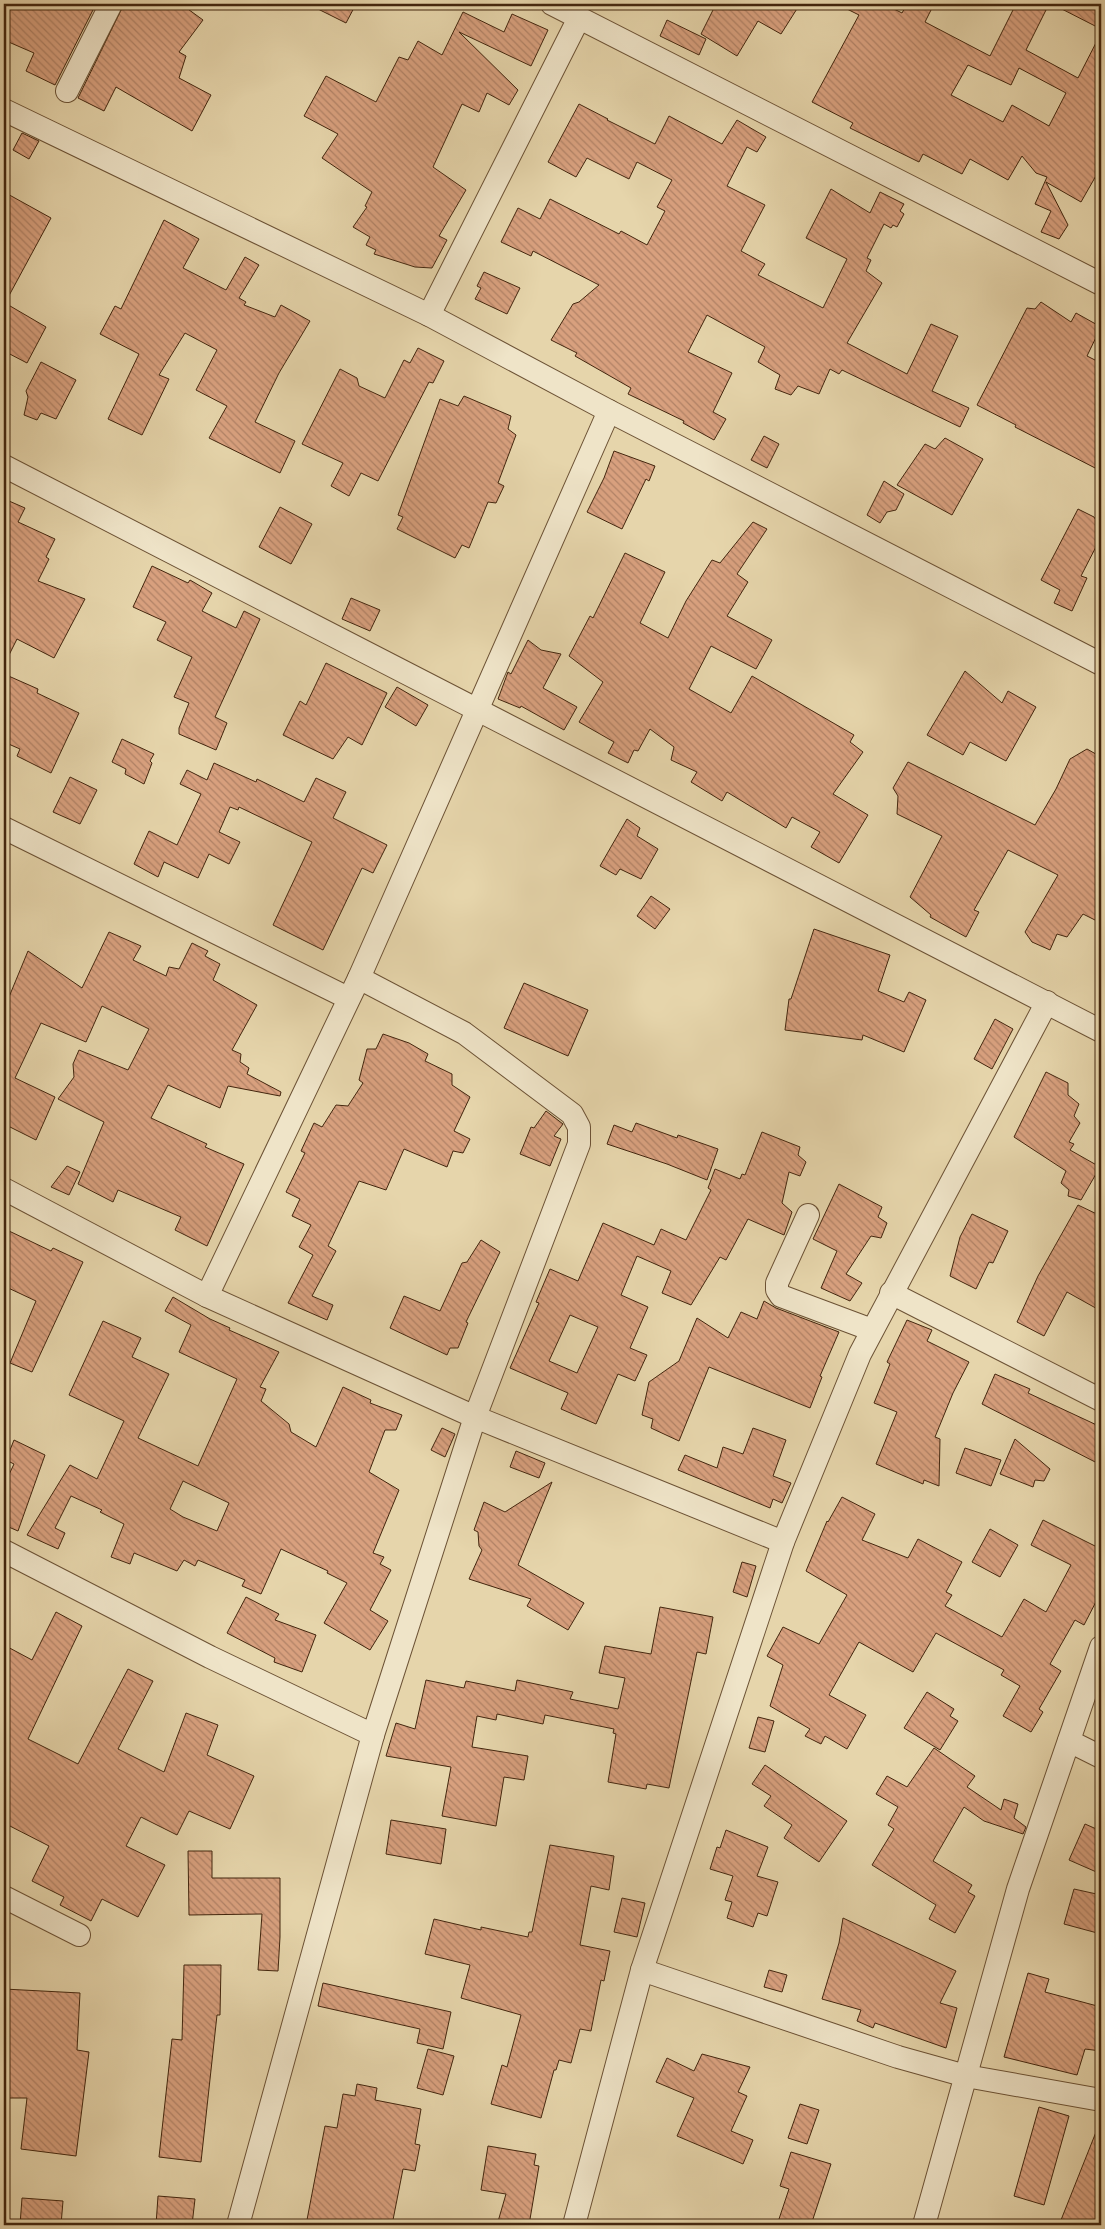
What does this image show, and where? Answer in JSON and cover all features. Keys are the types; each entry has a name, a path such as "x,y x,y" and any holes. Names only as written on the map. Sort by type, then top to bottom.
{"street":[{"path":"67,91 111,4"},
{"path":"552,4 1101,284"},
{"path":"429,315 579,18"},
{"path":"4,110 429,315 608,411 1101,664"},
{"path":"207,1296 359,978 608,411"},
{"path":"4,466 1101,1031"},
{"path":"4,828 348,998"},
{"path":"238,2225 373,1735 475,1417 579,1144 579,1128 572,1114 464,1033 359,978"},
{"path":"574,2225 642,1970 783,1542 860,1354 1047,1002"},
{"path":"4,1189 207,1296 475,1417 783,1542"},
{"path":"808,1215 777,1283 777,1290 781,1296 872,1330"},
{"path":"891,1293 1101,1400"},
{"path":"4,1551 210,1657 373,1735"},
{"path":"924,2225 1018,1889 1101,1647"},
{"path":"1069,1741 1101,1756"},
{"path":"4,1897 79,1936"},
{"path":"642,1970 898,2056 966,2076 1101,2100"}],"building":[{"path":"7,4 96,4 55,85 26,71 34,53 4,40 4,10"},
{"path":"124,4 181,4 203,20 179,52 186,56 179,78 211,95 192,131 116,87 104,111 78,98"},
{"path":"308,4 356,4 346,23"},
{"path":"716,4 800,4 781,34 758,21 737,56 701,34"},
{"path":"837,4 884,4 902,13 907,4 934,4 925,22 990,56 1016,4 1049,4 1026,50 1078,78 1101,33 1101,167 1081,202 1046,182 1068,225 1059,239 1041,232 1051,211 1035,204 1047,177 1036,173 1022,156 1008,180 970,159 962,174 923,154 919,162 850,128 853,123 812,102 859,15","holes":["968,65 1011,85 1019,68 1066,93 1049,126 1012,105 1003,122 951,95"]},
{"path":"1052,4 1101,4 1101,29"},
{"path":"463,12 504,32 512,14 548,30 531,66 459,32 518,90 509,105 487,93 479,112 462,104 433,167 466,190 439,236 447,240 432,268 415,267 374,254 376,250 366,245 370,237 353,227 367,207 365,206 372,192 322,158 338,134 304,116 326,76 376,102 399,57 408,60 418,41 442,55"},
{"path":"667,20 706,39 699,55 660,36"},
{"path":"579,104 655,144 669,116 722,144 737,120 766,137 757,152 747,147 727,186 765,205 741,251 765,264 758,275 823,308 847,259 806,238 831,189 870,213 880,192 904,204 900,211 904,214 897,227 893,225 891,228 884,224 867,258 871,260 866,271 882,283 847,343 907,374 931,324 958,336 932,391 969,408 960,427 842,370 839,374 830,369 819,394 798,386 791,395 775,389 780,375 758,362 765,347 707,315 688,352 732,373 713,412 726,419 714,440 683,423 684,421 628,394 631,388 575,356 577,353 551,340 573,304 579,302 599,285 533,251 531,256 501,242 518,208 540,219 550,199 619,234 621,231 647,245 665,211 657,207 672,180 637,162 629,179 587,158 576,177 548,162"},
{"path":"22,133 39,141 29,159 13,150"},
{"path":"4,192 51,218 5,303 46,327 27,363 4,351"},
{"path":"164,220 199,239 183,268 226,290 245,257 259,265 239,298 246,302 244,305 275,317 281,305 310,321 279,373 255,422 295,441 280,473 209,438 227,406 196,390 217,350 185,333 159,375 169,379 142,435 108,419 139,354 100,334 115,306 121,309"},
{"path":"484,272 520,288 507,314 475,299 481,288 477,286"},
{"path":"1041,302 1071,322 1076,313 1101,327 1087,356 1101,363 1101,471 1015,427 1016,425 977,405 1027,308 1035,309"},
{"path":"418,348 444,361 433,383 429,382 378,481 361,473 349,496 331,486 343,463 302,444 340,369 357,378 359,386 385,398 404,360 410,363"},
{"path":"41,362 76,380 56,419 41,413 37,420 24,415 28,397 26,391"},
{"path":"464,396 511,416 508,429 516,435 498,483 504,486 496,503 488,502 469,548 462,545 455,558 397,529 403,517 398,515 440,399 458,406"},
{"path":"764,436 779,444 767,468 751,460"},
{"path":"945,438 983,459 952,515 897,485 925,444 935,449"},
{"path":"614,451 655,466 649,481 646,479 622,529 587,512 604,478"},
{"path":"884,481 904,494 896,510 887,512 880,523 867,515"},
{"path":"9,501 25,508 18,522 55,539 46,557 49,559 38,581 85,599 54,658 17,639 4,665 4,512"},
{"path":"280,507 312,524 291,564 259,547"},
{"path":"1078,509 1094,517 1101,525 1101,537 1081,576 1087,578 1072,611 1054,603 1060,590 1041,580"},
{"path":"753,522 767,529 737,574 748,582 727,616 772,640 756,669 711,646 689,689 731,713 752,676 854,735 850,742 863,752 833,794 868,815 839,863 811,847 820,832 792,817 786,828 727,792 722,801 691,782 697,772 671,760 674,747 650,729 638,751 634,750 628,763 608,753 614,742 579,722 603,682 569,656 590,616 593,618 625,553 665,572 640,623 668,638 686,601 712,560 720,563"},
{"path":"152,566 188,583 190,580 212,593 202,611 236,628 244,611 260,619 215,717 227,723 216,750 179,734 179,728 189,703 174,697 192,657 157,640 166,622 133,607"},
{"path":"351,598 380,610 370,631 342,619"},
{"path":"528,640 541,650 561,654 543,688 577,707 564,730 521,706 520,708 498,699 508,672 511,674"},
{"path":"326,663 387,693 362,745 348,737 333,759 283,735 300,701 306,705"},
{"path":"965,671 1002,703 1008,691 1036,707 1006,761 970,742 963,755 927,735"},
{"path":"4,674 38,689 37,693 79,713 51,773 17,756 20,749 4,742"},
{"path":"397,687 428,705 416,726 385,707"},
{"path":"122,739 154,754 150,761 152,763 144,784 125,774 126,769 112,762"},
{"path":"1087,749 1101,757 1101,923 1083,914 1067,937 1057,934 1050,950 1032,942 1025,932 1058,875 1008,850 974,910 979,912 966,937 930,917 931,915 910,897 942,836 897,814 898,796 893,788 908,762 1035,825 1056,789 1070,759"},
{"path":"214,763 256,782 257,779 304,802 316,778 346,792 333,818 387,845 373,873 362,868 323,950 273,925 312,842 239,807 238,810 230,807 219,832 240,842 229,864 209,854 198,878 164,862 158,877 134,864 149,831 177,845 201,794 180,784 187,770 207,780"},
{"path":"70,777 97,790 80,824 53,812"},
{"path":"627,819 640,828 637,836 658,849 641,879 620,869 616,875 600,866"},
{"path":"651,896 670,909 655,929 637,916"},
{"path":"814,929 890,955 878,991 904,1002 909,992 926,1000 904,1052 863,1035 862,1040 785,1030 789,999 791,999"},
{"path":"109,932 141,946 133,960 166,976 169,967 179,969 192,943 208,951 205,956 220,964 213,980 257,1005 232,1050 241,1054 240,1062 249,1068 247,1074 281,1092 280,1096 228,1086 220,1108 168,1085 151,1118 207,1144 205,1147 244,1164 207,1246 175,1230 181,1217 118,1190 113,1202 78,1184 104,1122 58,1099 74,1077 73,1064 79,1050 128,1070 149,1029 102,1006 86,1042 41,1023 15,1078 55,1097 36,1140 4,1124 4,1009 28,951 82,988"},
{"path":"524,983 588,1010 568,1056 504,1028"},
{"path":"995,1019 1013,1029 992,1069 974,1059"},
{"path":"383,1034 409,1043 428,1054 425,1061 452,1074 452,1085 470,1097 454,1131 470,1139 463,1153 453,1151 447,1167 404,1149 386,1190 359,1181 328,1246 336,1251 312,1296 333,1305 327,1320 288,1303 313,1255 299,1247 311,1225 292,1216 300,1199 286,1192 305,1153 301,1151 314,1123 322,1127 336,1105 348,1106 363,1083 359,1080 367,1049 376,1049"},
{"path":"1046,1072 1068,1083 1068,1095 1079,1104 1074,1116 1080,1123 1069,1142 1074,1144 1070,1150 1100,1167 1081,1200 1068,1196 1069,1190 1061,1183 1066,1171 1014,1137"},
{"path":"546,1111 563,1124 554,1136 561,1139 550,1166 520,1154 531,1127 534,1128"},
{"path":"636,1123 677,1138 678,1135 718,1149 707,1180 667,1164 607,1144 614,1125 632,1132"},
{"path":"762,1132 800,1147 798,1155 806,1162 800,1176 789,1172 782,1203 792,1212 784,1235 748,1219 726,1260 720,1257 691,1305 662,1293 671,1271 637,1256 621,1295 648,1307 630,1348 647,1355 635,1381 618,1374 596,1424 561,1409 568,1393 510,1368 539,1303 536,1302 550,1269 578,1281 603,1223 654,1245 661,1229 686,1240 711,1190 708,1188 715,1169 740,1179 742,1174 745,1175","holes":["570,1315 598,1327 577,1373 549,1361"]},
{"path":"67,1166 80,1172 69,1195 51,1187"},
{"path":"839,1184 882,1207 878,1217 887,1223 881,1238 871,1236 846,1274 862,1283 850,1301 821,1288 837,1251 813,1239"},
{"path":"1078,1205 1101,1216 1101,1311 1067,1292 1044,1336 1017,1322 1038,1276"},
{"path":"972,1214 1008,1231 993,1263 989,1262 976,1289 950,1276 960,1237"},
{"path":"9,1231 51,1251 53,1248 83,1262 32,1372 10,1363 36,1301 4,1286 4,1242"},
{"path":"481,1240 500,1252 466,1322 468,1323 458,1348 450,1348 447,1355 390,1328 404,1296 440,1311 462,1263 467,1262"},
{"path":"173,1297 210,1319 230,1328 229,1330 279,1352 260,1387 266,1389 261,1401 289,1424 291,1432 316,1447 343,1387 371,1400 370,1403 402,1415 396,1430 385,1430 369,1472 399,1490 373,1553 384,1557 380,1564 391,1570 370,1610 388,1621 370,1650 324,1623 347,1583 327,1573 328,1571 281,1549 261,1594 242,1586 245,1580 198,1560 195,1566 184,1560 177,1571 134,1553 130,1564 111,1557 124,1524 100,1512 102,1510 71,1496 55,1528 65,1533 58,1549 27,1535 70,1465 97,1479 124,1421 69,1395 103,1321 141,1338 132,1357 169,1374 138,1438 198,1466 237,1379 179,1352 191,1325 165,1311","holes":["183,1481 229,1503 217,1531 183,1517 170,1509"]},
{"path":"764,1301 776,1308 839,1332 820,1376 822,1377 810,1408 709,1367 679,1441 651,1428 653,1419 642,1415 649,1382 679,1361 697,1318 728,1338 741,1312 757,1319"},
{"path":"907,1320 932,1330 927,1341 969,1362 953,1393 935,1437 940,1439 939,1486 924,1480 923,1484 876,1464 897,1412 874,1403 890,1364 887,1362"},
{"path":"995,1374 1030,1389 1028,1393 1101,1427 1101,1465 982,1404"},
{"path":"442,1428 455,1434 445,1457 431,1450"},
{"path":"753,1428 786,1440 773,1476 791,1483 782,1503 773,1499 770,1508 678,1470 685,1455 717,1468 723,1447 743,1454"},
{"path":"1015,1439 1050,1469 1044,1481 1035,1480 1033,1487 1000,1474"},
{"path":"14,1440 45,1455 18,1531 4,1525 4,1485 14,1464 6,1460"},
{"path":"965,1448 1001,1460 991,1486 956,1473"},
{"path":"516,1451 545,1463 539,1478 510,1467"},
{"path":"552,1482 518,1565 584,1603 568,1630 527,1606 531,1599 469,1579 482,1550 479,1546 478,1532 474,1530 484,1502 505,1512"},
{"path":"842,1497 875,1514 862,1540 908,1558 918,1539 962,1562 946,1592 952,1595 945,1606 1002,1637 1024,1599 1046,1612 1071,1565 1031,1545 1043,1520 1101,1549 1101,1592 1084,1625 1075,1620 1050,1664 1061,1671 1039,1709 1043,1712 1031,1732 1003,1716 1020,1686 1001,1675 1004,1670 936,1633 913,1672 859,1642 829,1695 866,1715 847,1749 825,1736 821,1744 805,1736 810,1729 770,1706 783,1665 767,1656 783,1627 819,1644 847,1595 806,1571 827,1521"},
{"path":"990,1529 1018,1545 1000,1577 972,1562"},
{"path":"742,1562 756,1566 747,1597 733,1592"},
{"path":"246,1597 279,1614 275,1620 316,1635 302,1672 274,1662 275,1658 227,1633"},
{"path":"660,1607 713,1617 706,1654 697,1652 669,1788 647,1784 646,1789 608,1782 616,1734 613,1733 614,1729 545,1715 543,1724 497,1714 496,1720 477,1716 472,1747 528,1756 524,1780 504,1777 496,1826 442,1816 451,1767 386,1756 396,1723 415,1729 426,1680 464,1688 466,1681 515,1691 517,1680 573,1692 570,1699 618,1709 625,1678 599,1673 605,1646 651,1654"},
{"path":"56,1612 82,1626 28,1739 78,1764 128,1669 153,1681 118,1749 164,1772 186,1713 218,1725 207,1755 254,1776 230,1829 189,1811 177,1835 141,1817 126,1846 165,1865 138,1917 102,1899 91,1921 60,1905 64,1897 32,1881 49,1846 4,1823 4,1645 32,1660"},
{"path":"927,1692 954,1709 950,1716 958,1721 940,1750 904,1728"},
{"path":"758,1717 774,1721 765,1752 749,1748"},
{"path":"934,1748 975,1776 967,1787 1001,1810 1004,1799 1018,1804 1014,1818 1026,1827 1023,1834 984,1821 964,1807 933,1861 972,1885 968,1892 975,1896 955,1933 929,1919 936,1905 872,1865 894,1829 888,1825 898,1807 876,1794 887,1776 907,1787"},
{"path":"765,1765 847,1821 819,1862 784,1838 792,1825 764,1806 771,1796 752,1784"},
{"path":"391,1820 446,1829 441,1864 386,1854"},
{"path":"1085,1824 1101,1831 1101,1874 1069,1860"},
{"path":"726,1830 768,1847 757,1876 778,1882 767,1916 758,1913 753,1927 727,1918 732,1902 725,1900 733,1876 710,1869 717,1847 720,1848"},
{"path":"550,1845 614,1856 609,1890 591,1886 580,1945 610,1951 604,1981 601,1980 591,2031 580,2029 571,2063 559,2060 556,2070 554,2070 541,2118 491,2104 502,2065 507,2067 521,2015 461,1998 470,1965 425,1954 434,1919 481,1930 481,1927 528,1937 529,1932 532,1932"},
{"path":"188,1851 212,1851 212,1878 280,1878 278,1971 258,1970 262,1914 189,1915"},
{"path":"1074,1889 1101,1895 1101,1934 1064,1924"},
{"path":"622,1898 645,1903 637,1937 614,1932"},
{"path":"843,1918 956,1971 940,2003 957,2008 946,2048 875,2023 873,2028 857,2021 861,2010 822,1999 839,1943"},
{"path":"184,1965 221,1965 220,2015 217,2015 201,2162 159,2157 172,2039 182,2040"},
{"path":"769,1970 787,1975 782,1992 764,1987"},
{"path":"1028,1973 1049,1979 1045,1992 1101,2007 1101,2051 1085,2049 1077,2075 1004,2057"},
{"path":"323,1983 451,2012 443,2049 417,2043 420,2029 318,2006"},
{"path":"4,1989 80,1993 77,2050 89,2052 76,2156 21,2149 27,2098 4,2098"},
{"path":"428,2049 454,2056 443,2095 417,2088"},
{"path":"702,2054 750,2067 738,2092 747,2096 731,2131 753,2140 743,2164 677,2136 694,2098 656,2082 667,2058 694,2071"},
{"path":"357,2084 377,2088 375,2100 421,2109 415,2144 420,2145 415,2171 403,2169 392,2225 361,2220 360,2225 306,2225 325,2126 337,2128 343,2094 355,2096"},
{"path":"800,2104 819,2110 807,2144 788,2138"},
{"path":"1039,2107 1069,2116 1044,2205 1014,2196"},
{"path":"1100,2122 1101,2210 1097,2225 1059,2225"},
{"path":"488,2146 536,2154 534,2165 539,2166 529,2225 497,2225 506,2194 481,2190"},
{"path":"791,2152 831,2164 811,2225 777,2225 789,2189 780,2186"},
{"path":"158,2196 195,2199 192,2225 156,2225"},
{"path":"22,2198 63,2201 61,2225 20,2225"}]}
